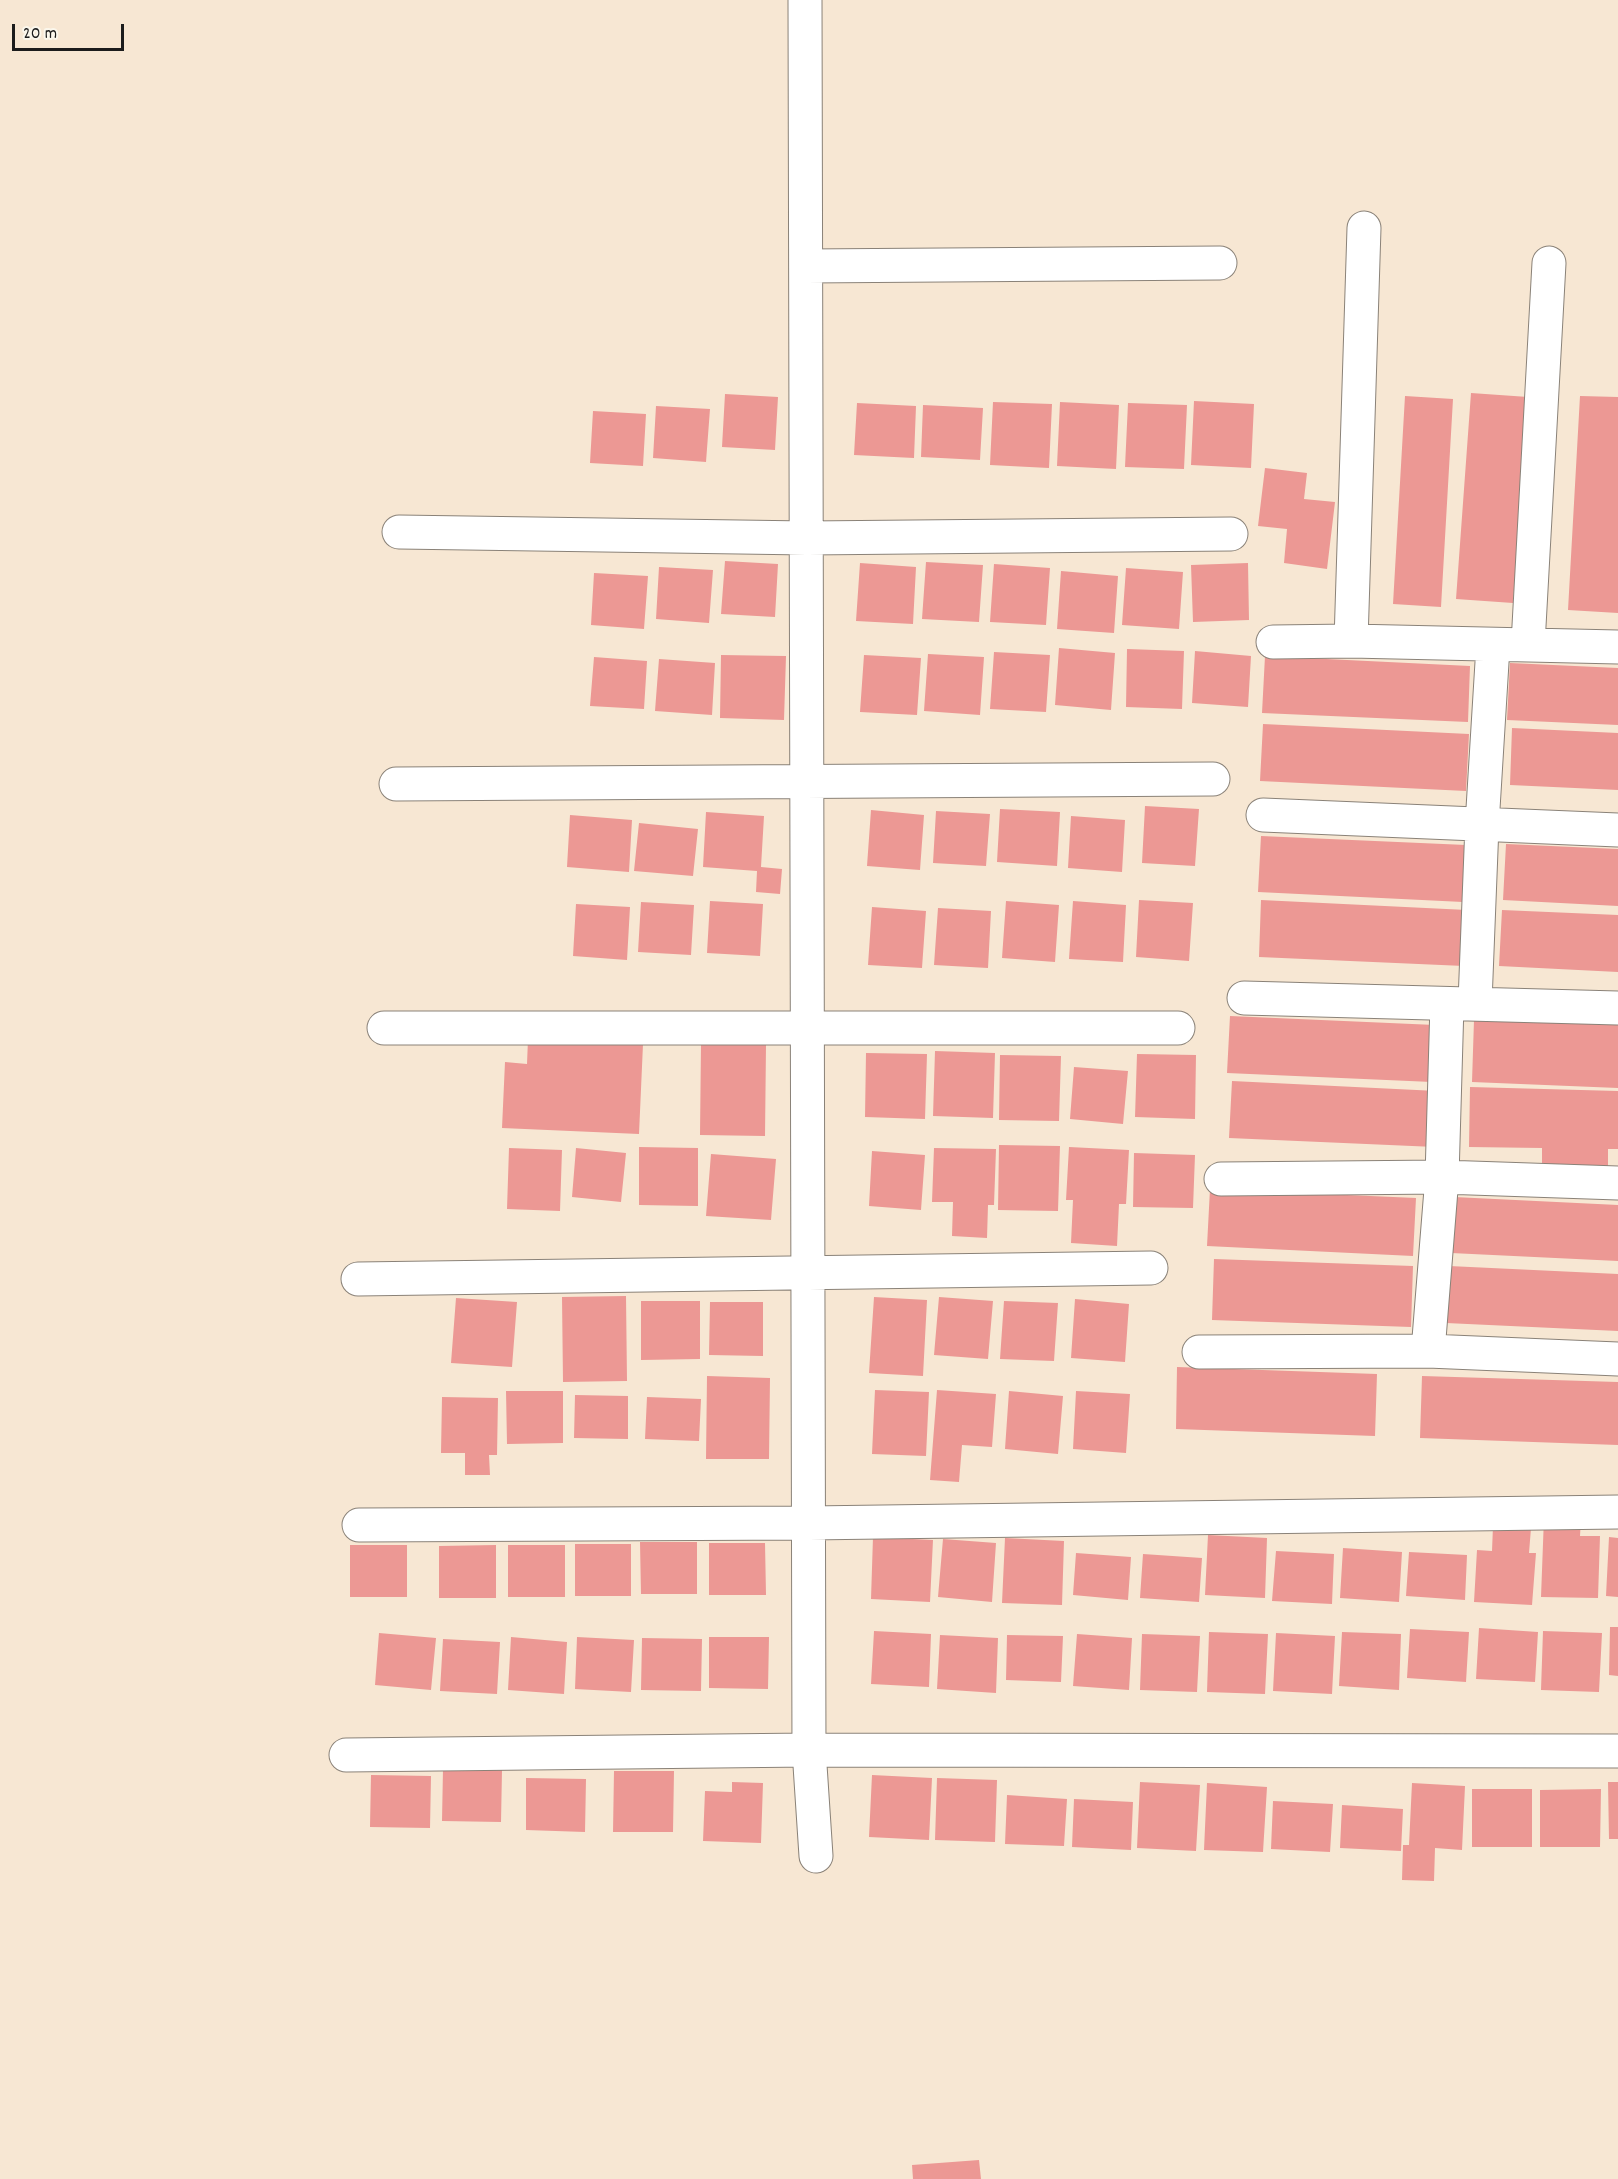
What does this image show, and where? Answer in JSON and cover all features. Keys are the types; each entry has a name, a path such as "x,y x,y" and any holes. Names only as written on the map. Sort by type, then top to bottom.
{"street":[{"path":"805,0 809,1750 816,1856"},
{"path":"1351,641 1364,228"},
{"path":"806,266 1220,263"},
{"path":"1528,644 1550,263"},
{"path":"399,532 807,538 1231,534"},
{"path":"1273,642 1351,641 1493,646 1528,644 1618,647"},
{"path":"1428,1351 1442,1177 1482,825 1493,646"},
{"path":"396,784 1213,779"},
{"path":"1263,815 1618,830"},
{"path":"1244,998 1618,1008"},
{"path":"384,1028 1178,1028"},
{"path":"1221,1179 1442,1177 1618,1183"},
{"path":"358,1279 1151,1268"},
{"path":"1199,1352 1428,1351 1618,1359"},
{"path":"359,1525 809,1523 1618,1512"},
{"path":"346,1755 809,1750 1618,1751"}],"building":[{"path":"1471,393 1528,397 1513,603 1456,599"},
{"path":"725,394 778,397 775,450 722,447"},
{"path":"1405,396 1453,399 1441,607 1393,604"},
{"path":"1580,396 1618,397 1618,613 1568,610"},
{"path":"1194,401 1254,404 1251,468 1191,465"},
{"path":"993,402 1052,404 1049,468 990,465"},
{"path":"1060,402 1119,405 1116,469 1057,466"},
{"path":"857,403 916,406 914,458 854,455"},
{"path":"1128,403 1187,405 1184,469 1125,467"},
{"path":"923,405 983,408 980,460 921,457"},
{"path":"656,406 710,409 706,462 653,458"},
{"path":"593,411 646,414 643,466 590,463"},
{"path":"1265,468 1307,473 1304,499 1335,502 1327,569 1284,563 1287,529 1258,526"},
{"path":"725,561 778,564 775,617 721,614"},
{"path":"926,562 983,565 979,622 922,619"},
{"path":"860,563 916,567 913,624 856,621"},
{"path":"1248,563 1249,620 1193,622 1191,565"},
{"path":"994,564 1050,568 1046,625 990,622"},
{"path":"659,567 713,570 709,623 656,619"},
{"path":"1126,568 1183,572 1179,629 1122,625"},
{"path":"1061,571 1118,576 1114,633 1057,629"},
{"path":"594,573 648,576 644,629 591,625"},
{"path":"1059,648 1115,653 1111,710 1055,705"},
{"path":"1127,649 1184,651 1182,709 1126,707"},
{"path":"1195,651 1251,656 1248,707 1192,703"},
{"path":"994,652 1050,655 1046,712 990,709"},
{"path":"928,654 984,657 980,715 924,711"},
{"path":"721,655 786,656 784,720 720,718"},
{"path":"864,655 921,658 917,715 860,712"},
{"path":"1265,656 1470,666 1468,722 1262,713"},
{"path":"594,657 647,661 644,709 590,706"},
{"path":"659,659 715,663 712,715 655,711"},
{"path":"1510,663 1618,668 1618,725 1507,720"},
{"path":"1263,724 1469,734 1466,791 1260,781"},
{"path":"1512,728 1618,733 1618,790 1510,785"},
{"path":"1145,806 1199,809 1195,866 1142,863"},
{"path":"1000,809 1060,812 1057,866 997,862"},
{"path":"871,810 924,815 920,870 867,866"},
{"path":"936,811 990,814 986,866 933,863"},
{"path":"706,812 764,816 761,867 782,869 780,894 756,892 757,871 703,867"},
{"path":"570,815 632,820 629,872 567,867"},
{"path":"1071,816 1125,820 1122,872 1068,868"},
{"path":"639,823 698,829 693,876 634,871"},
{"path":"1261,836 1466,845 1463,902 1258,892"},
{"path":"1506,844 1618,849 1618,906 1503,900"},
{"path":"1139,900 1193,903 1189,961 1136,957"},
{"path":"1261,900 1467,910 1464,966 1259,957"},
{"path":"710,901 763,904 760,956 707,953"},
{"path":"1006,901 1059,905 1055,962 1002,958"},
{"path":"1073,901 1126,905 1123,962 1069,959"},
{"path":"641,902 694,905 691,955 638,952"},
{"path":"576,904 630,907 627,960 573,956"},
{"path":"872,907 926,911 922,968 868,965"},
{"path":"938,908 991,911 988,968 934,965"},
{"path":"1502,910 1618,915 1618,972 1499,966"},
{"path":"1230,1016 1435,1025 1432,1082 1227,1073"},
{"path":"1474,1020 1618,1025 1618,1088 1472,1082"},
{"path":"528,1039 643,1044 639,1134 502,1128 505,1062 527,1064"},
{"path":"701,1044 766,1045 765,1136 700,1135"},
{"path":"935,1051 995,1053 993,1118 933,1116"},
{"path":"866,1053 927,1054 925,1119 865,1117"},
{"path":"1137,1054 1196,1055 1195,1119 1135,1117"},
{"path":"1000,1055 1061,1056 1059,1121 999,1120"},
{"path":"1074,1067 1128,1071 1123,1124 1070,1119"},
{"path":"1232,1081 1437,1091 1435,1147 1229,1138"},
{"path":"1470,1087 1618,1091 1618,1149 1608,1149 1608,1166 1542,1164 1542,1148 1469,1147"},
{"path":"999,1145 1060,1146 1058,1211 998,1210"},
{"path":"639,1147 698,1148 698,1206 639,1205"},
{"path":"1069,1147 1129,1150 1126,1204 1119,1204 1117,1246 1071,1243 1073,1200 1066,1200"},
{"path":"509,1148 562,1150 560,1211 507,1209"},
{"path":"576,1148 626,1153 621,1202 572,1197"},
{"path":"934,1148 996,1149 994,1205 988,1205 987,1238 952,1236 953,1202 932,1202"},
{"path":"872,1151 925,1155 921,1210 869,1206"},
{"path":"1134,1153 1195,1155 1193,1208 1133,1207"},
{"path":"711,1154 776,1159 771,1220 706,1216"},
{"path":"1210,1189 1416,1198 1413,1256 1207,1246"},
{"path":"1454,1197 1618,1205 1618,1261 1451,1253"},
{"path":"1214,1259 1413,1266 1411,1327 1212,1320"},
{"path":"1449,1266 1618,1274 1618,1331 1446,1323"},
{"path":"626,1296 627,1381 563,1382 562,1297"},
{"path":"874,1297 927,1300 923,1376 869,1373"},
{"path":"939,1297 993,1301 988,1359 934,1355"},
{"path":"456,1298 517,1302 512,1367 451,1363"},
{"path":"1075,1299 1129,1304 1125,1362 1071,1358"},
{"path":"641,1301 700,1301 700,1359 641,1360"},
{"path":"1004,1301 1058,1303 1054,1361 1000,1359"},
{"path":"710,1302 763,1302 763,1356 709,1355"},
{"path":"1177,1367 1377,1374 1375,1436 1176,1429"},
{"path":"707,1376 770,1378 769,1459 706,1459"},
{"path":"1422,1376 1618,1382 1618,1445 1420,1438"},
{"path":"875,1390 929,1392 926,1456 872,1454"},
{"path":"937,1390 996,1394 992,1447 962,1445 959,1482 930,1480"},
{"path":"506,1391 563,1391 563,1443 507,1444"},
{"path":"1009,1391 1063,1396 1058,1454 1005,1449"},
{"path":"1076,1391 1130,1394 1126,1453 1073,1449"},
{"path":"575,1395 628,1396 628,1439 574,1438"},
{"path":"442,1397 498,1398 497,1455 489,1455 490,1475 465,1475 465,1453 441,1453"},
{"path":"647,1397 701,1399 699,1441 645,1439"},
{"path":"1544,1517 1581,1518 1580,1536 1600,1536 1598,1598 1541,1597"},
{"path":"1493,1526 1531,1528 1529,1553 1536,1553 1532,1605 1474,1602 1477,1550 1492,1551"},
{"path":"1208,1535 1267,1538 1265,1598 1205,1595"},
{"path":"873,1537 933,1540 930,1602 871,1599"},
{"path":"1609,1537 1618,1538 1618,1597 1606,1596"},
{"path":"1005,1538 1064,1541 1062,1605 1002,1603"},
{"path":"943,1539 996,1543 992,1602 938,1597"},
{"path":"640,1542 697,1542 697,1594 641,1594"},
{"path":"709,1543 765,1543 766,1595 709,1595"},
{"path":"575,1544 631,1544 631,1596 575,1596"},
{"path":"350,1545 407,1545 407,1597 350,1597"},
{"path":"496,1545 496,1598 439,1598 439,1546"},
{"path":"508,1545 565,1545 565,1597 508,1597"},
{"path":"1343,1548 1402,1552 1399,1602 1340,1598"},
{"path":"1276,1551 1334,1554 1332,1604 1272,1601"},
{"path":"1409,1552 1467,1555 1465,1600 1406,1596"},
{"path":"1076,1553 1131,1557 1128,1600 1073,1595"},
{"path":"1143,1554 1202,1558 1199,1602 1140,1598"},
{"path":"1610,1627 1618,1627 1618,1676 1609,1675"},
{"path":"1479,1628 1538,1632 1535,1682 1476,1679"},
{"path":"1410,1629 1469,1632 1466,1682 1407,1678"},
{"path":"874,1631 931,1634 929,1687 871,1684"},
{"path":"1543,1631 1602,1633 1599,1692 1541,1690"},
{"path":"1209,1632 1268,1634 1265,1694 1207,1692"},
{"path":"1342,1632 1401,1634 1399,1690 1339,1686"},
{"path":"379,1633 436,1638 431,1690 375,1685"},
{"path":"1276,1633 1335,1636 1332,1694 1273,1691"},
{"path":"1077,1634 1132,1638 1129,1690 1073,1686"},
{"path":"1142,1634 1200,1636 1197,1692 1140,1690"},
{"path":"940,1635 998,1638 996,1693 937,1689"},
{"path":"1007,1635 1063,1636 1061,1682 1006,1680"},
{"path":"511,1637 567,1642 564,1694 508,1690"},
{"path":"577,1637 634,1640 631,1692 575,1689"},
{"path":"709,1637 769,1637 768,1689 709,1688"},
{"path":"642,1638 702,1639 701,1691 641,1690"},
{"path":"443,1639 500,1642 497,1694 440,1691"},
{"path":"443,1769 502,1770 501,1822 442,1821"},
{"path":"614,1771 674,1771 673,1832 613,1832"},
{"path":"371,1775 431,1776 430,1828 370,1827"},
{"path":"872,1775 932,1778 929,1840 869,1837"},
{"path":"526,1778 586,1779 585,1832 526,1830"},
{"path":"937,1778 997,1780 995,1842 935,1840"},
{"path":"732,1782 763,1783 761,1843 703,1841 705,1791 732,1792"},
{"path":"1140,1782 1200,1785 1196,1851 1137,1848"},
{"path":"1608,1782 1618,1782 1618,1839 1609,1839"},
{"path":"1207,1783 1267,1787 1263,1852 1204,1850"},
{"path":"1412,1783 1465,1786 1462,1850 1435,1848 1434,1881 1402,1880 1403,1845 1409,1845"},
{"path":"1472,1789 1532,1789 1532,1847 1472,1847"},
{"path":"1601,1789 1600,1847 1540,1847 1540,1790"},
{"path":"1007,1795 1067,1799 1064,1846 1005,1844"},
{"path":"1074,1799 1133,1802 1131,1850 1072,1847"},
{"path":"1273,1801 1333,1804 1330,1852 1271,1849"},
{"path":"1342,1805 1403,1809 1401,1851 1340,1848"},
{"path":"979,2160 981,2179 913,2179 912,2165"}]}
